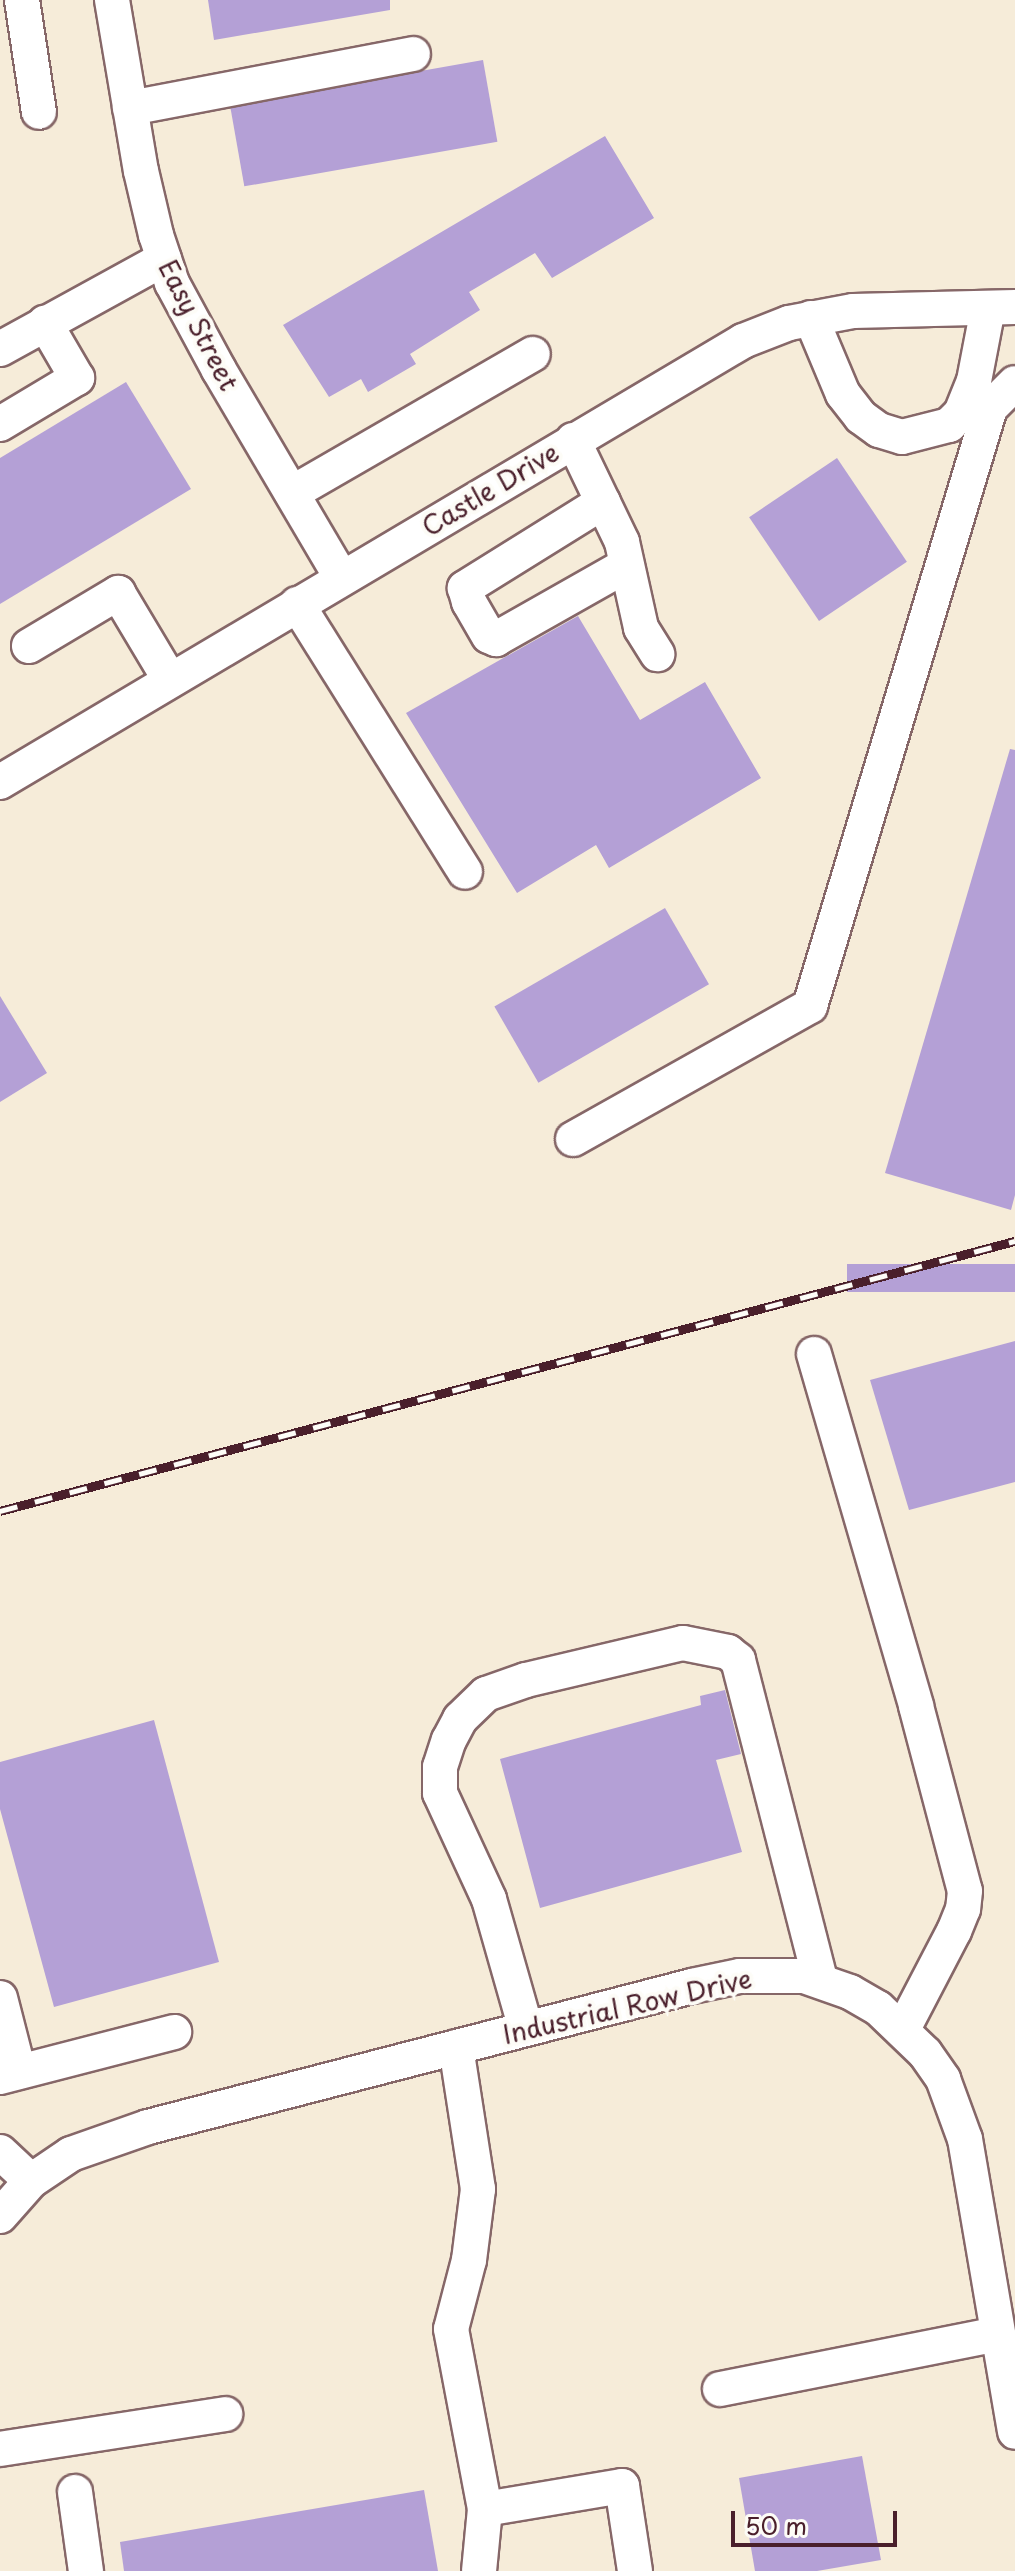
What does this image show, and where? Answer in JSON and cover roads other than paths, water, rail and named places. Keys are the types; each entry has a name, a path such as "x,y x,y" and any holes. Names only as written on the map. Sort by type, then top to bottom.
{"street":[{"path":"0,3 21,0 39,112"},
{"name":"Easy Street","path":"112,0 144,183 164,259 199,334 341,577"},
{"path":"130,108 413,54"},
{"path":"0,349 164,259"},
{"path":"811,318 843,394 861,417 879,430 902,437 949,425 961,413 1001,308"},
{"name":"Castle Drive","path":"0,782 743,341 811,318 853,311 1001,308"},
{"path":"0,424 77,378 45,323"},
{"path":"292,493 533,354"},
{"path":"573,1139 810,1006 990,408 1015,383"},
{"path":"573,440 622,542 641,628 657,654"},
{"path":"603,502 465,588 469,602 489,636 496,639 627,565"},
{"path":"29,646 118,593 170,680"},
{"path":"297,604 465,872"},
{"path":"814,1354 916,1706 965,1891 963,1909 954,1931 903,2029"},
{"path":"526,2029 489,1899 440,1793 440,1767 449,1740 460,1719 486,1694 526,1680 683,1643 728,1652 738,1660 820,1980"},
{"name":"Industrial Row Drive","path":"0,2216 31,2181 71,2154 101,2141 740,1976 772,1973 820,1980 878,2008 903,2029 937,2070 956,2108 965,2139 1006,2353 1015,2432"},
{"path":"0,1998 10,2075 174,2032"},
{"path":"456,2047 478,2189 469,2260 451,2329 485,2509 479,2571"},
{"path":"0,2152 31,2181"},
{"path":"720,2389 1006,2353"},
{"path":"0,2449 225,2414"},
{"path":"485,2509 622,2486 635,2571"},
{"path":"75,2492 86,2571"}],"railway":[{"path":"0,1511 1015,1241"}]}
